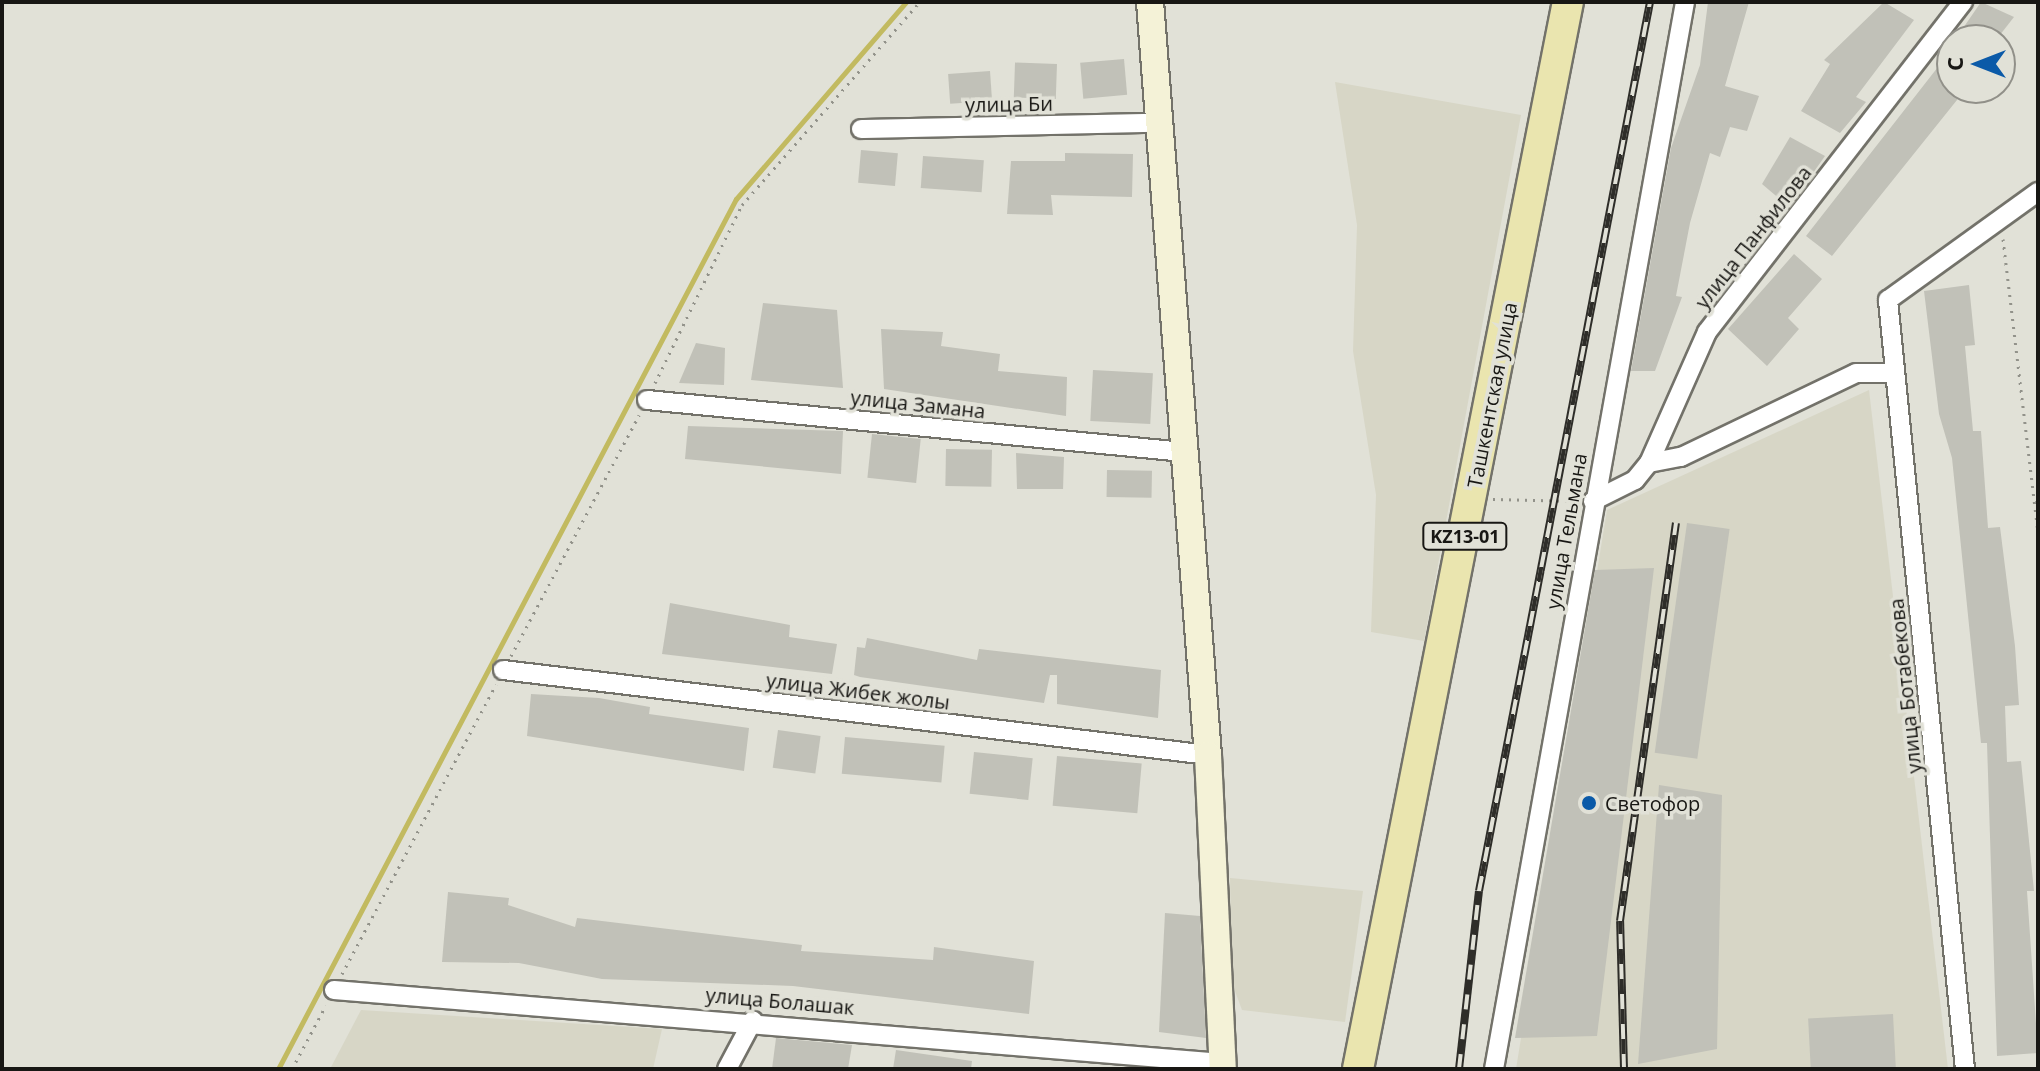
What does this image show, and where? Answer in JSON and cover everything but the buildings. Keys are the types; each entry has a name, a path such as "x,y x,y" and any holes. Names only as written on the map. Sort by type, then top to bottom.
{"main road":[{"path":"1150,2 1208,755 1222,1066"},
{"name":"Ташкентская улица","path":"1358,1069 1568,2"}],"street":[{"name":"улица Тельмана","path":"1494,1069 1593,501 1685,2"},
{"name":"улица Панфилова","path":"1593,501 1635,480 1649,463 1707,332 1963,2"},
{"name":"улица Би","path":"861,129 1158,123"},
{"path":"2001,218 2038,192"},
{"name":"улица Ботабекова","path":"1965,1069 1888,300 2001,218"},
{"path":"1649,463 1681,457 1856,373 1895,373"},
{"name":"улица Замана","path":"647,400 1184,452"},
{"name":"улица Жибек жолы","path":"503,670 1208,755"},
{"name":"улица Болашак","path":"334,990 753,1020 1222,1066"},
{"path":"727,1069 753,1020"},
{"path":"1069,1069 1072,1049"}],"path":[{"path":"292,1069 647,400 742,205 920,2"},
{"path":"2001,218 2038,533"},
{"path":"1472,498 1593,501"}],"shaded area":[{"path":"1335,82 1521,115 1424,641 1371,632 1376,495 1353,351 1357,225"},
{"path":"1869,390 1948,1069 1516,1069 1607,510"},
{"path":"1230,878 1363,891 1345,1022 1242,1010 1232,983"},
{"path":"361,1010 662,1029 653,1069 330,1069"}],"waterway":[{"path":"278,1069 736,199 906,2"}],"railway":[{"path":"1459,1069 1479,891 1650,2"},
{"path":"1624,1069 1620,921 1676,523"}],"place":[{"name":"Светофор","path":"1589,803"}]}
